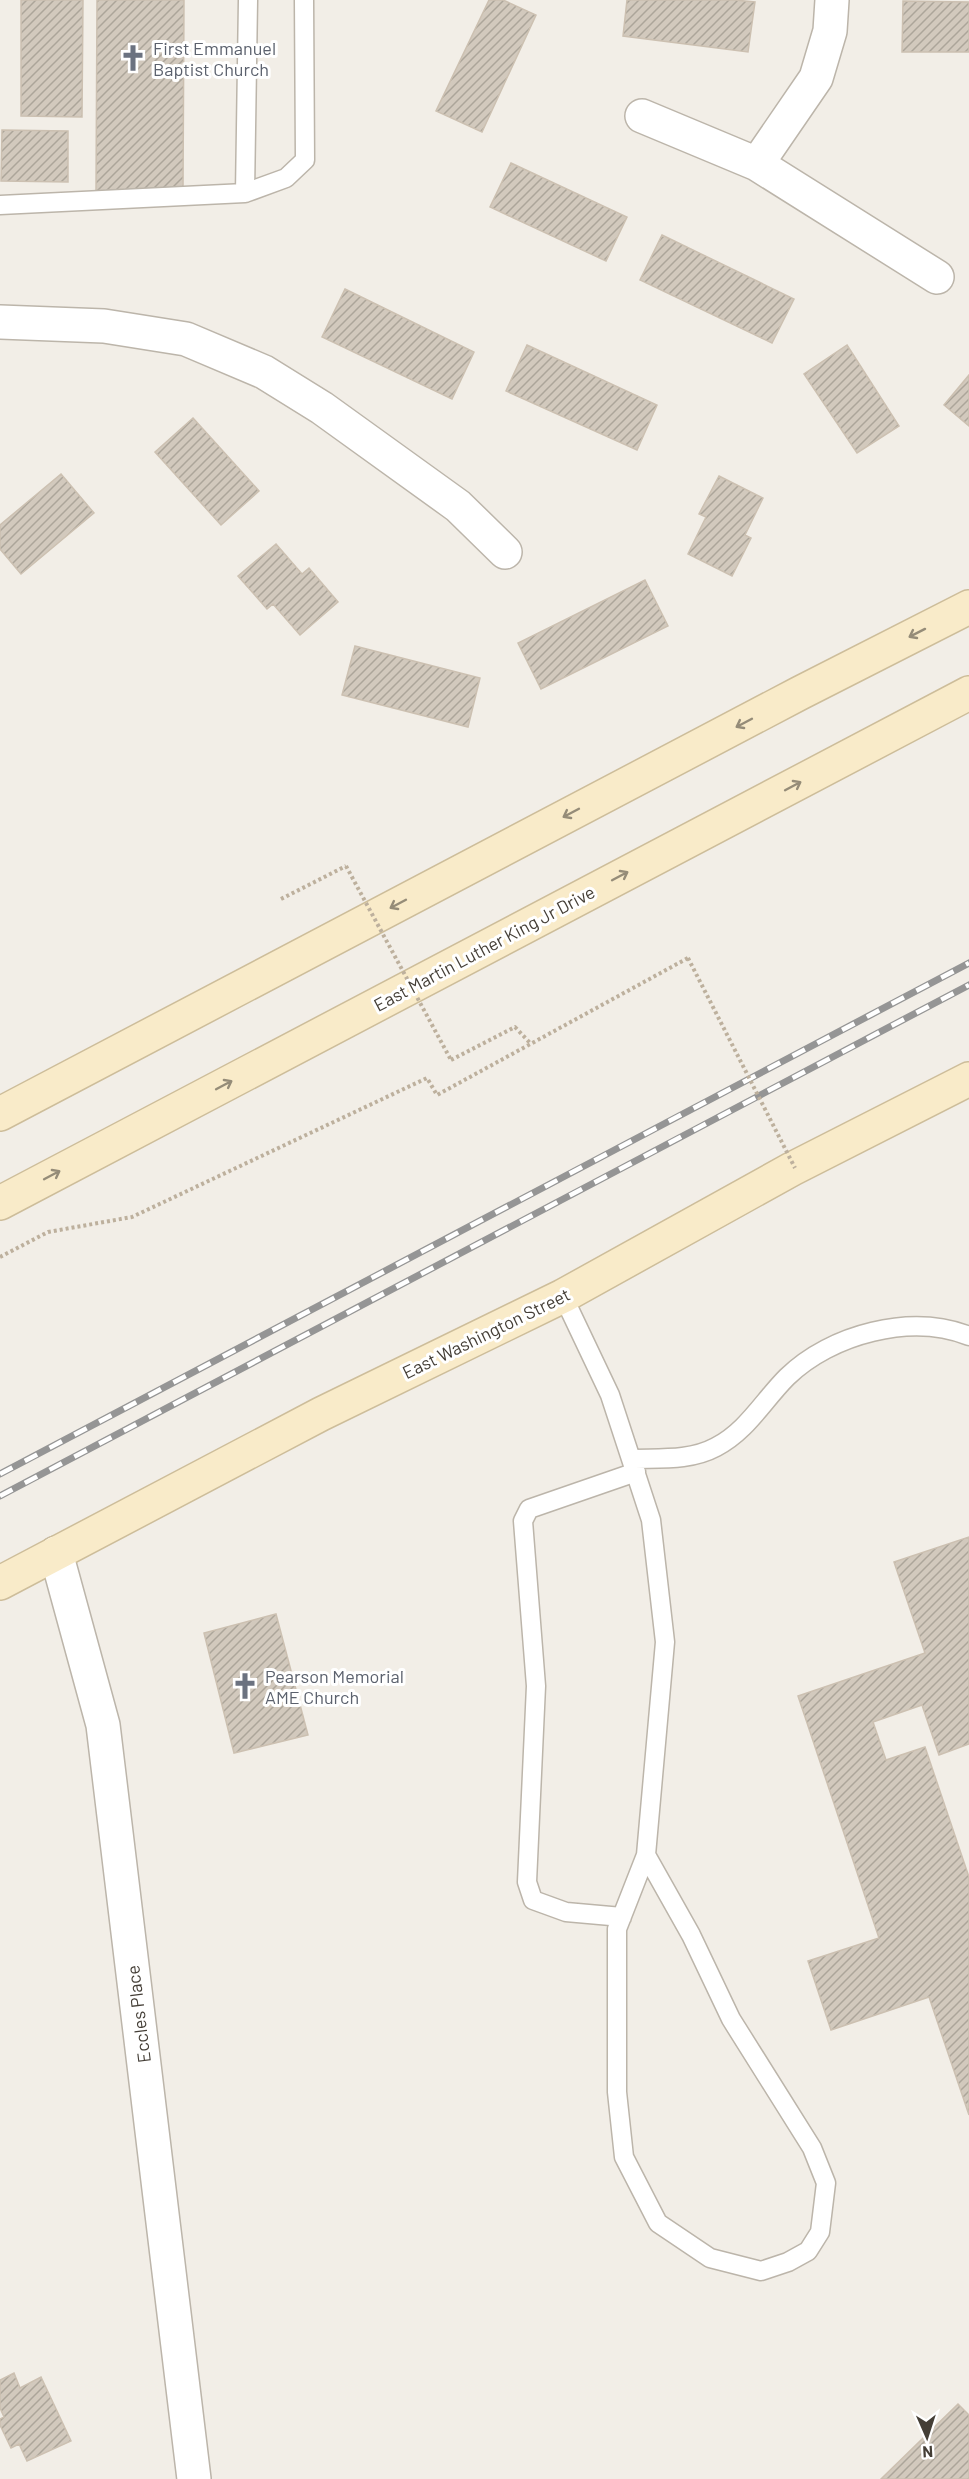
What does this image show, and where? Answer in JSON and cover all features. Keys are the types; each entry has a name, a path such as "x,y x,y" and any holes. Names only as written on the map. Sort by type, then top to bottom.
{"main road":[{"path":"0,1114 800,693 969,607"},
{"name":"East Martin Luther King Jr Drive","path":"0,1203 969,693"},
{"name":"East Washington Street","path":"0,1583 321,1414 563,1296 795,1168 969,1079"}],"street":[{"path":"757,164 816,78 830,30 832,0"},
{"path":"642,116 757,164 937,277"},
{"path":"0,322 104,326 186,339 264,372 322,408 458,506 505,552"},
{"name":"Eccles Place","path":"56,1553 103,1725 194,2479"}],"lane":[{"path":"245,193 248,0"},
{"path":"0,205 245,193 286,178 305,160 304,0"},
{"path":"563,1296 610,1395 651,1520 665,1642 646,1855 617,1929 617,2092 624,2157 658,2223 710,2259 761,2271 788,2262 808,2251 820,2232 826,2183 812,2148 731,2019 692,1935 646,1855"},
{"path":"622,1917 566,1912 533,1900 527,1882 536,1686 524,1521 529,1509 634,1465 692,1457 717,1447 750,1422 787,1376 825,1350 861,1334 918,1326 969,1336"}],"path":[{"path":"281,899 346,866 451,1059 515,1027 531,1044"},
{"path":"0,1257 48,1232 132,1217 427,1078 437,1095 688,958 795,1168"}],"building":[{"path":"21,0 83,0 82,117 21,116"},
{"path":"97,0 184,0 183,192 96,192"},
{"path":"489,0 503,0 536,15 482,132 436,111"},
{"path":"627,0 755,2 748,52 623,36"},
{"path":"903,1 969,2 969,52 902,52"},
{"path":"2,130 68,131 68,182 1,181"},
{"path":"511,163 627,217 606,261 490,207"},
{"path":"662,235 794,299 772,343 640,280"},
{"path":"345,289 474,352 452,399 322,337"},
{"path":"527,345 657,405 637,450 506,391"},
{"path":"847,345 899,426 857,453 804,374"},
{"path":"969,375 969,426 944,405"},
{"path":"193,418 259,491 221,525 155,452"},
{"path":"61,474 94,513 21,574 0,549 0,525"},
{"path":"719,476 763,498 745,535 751,538 732,576 688,554 706,517 699,514"},
{"path":"276,544 302,574 309,568 338,602 300,635 273,604 267,609 238,576"},
{"path":"645,580 668,626 541,689 518,643"},
{"path":"355,646 480,678 468,727 342,695"},
{"path":"969,1537 969,1744 939,1755 922,1705 873,1722 886,1760 925,1747 969,1877 969,2115 929,1997 831,2030 808,1961 879,1938 798,1696 925,1653 894,1562"},
{"path":"276,1614 308,1735 234,1753 204,1633"},
{"path":"14,2373 20,2388 41,2377 71,2441 27,2461 19,2444 11,2448 0,2425 0,2419 4,2417 0,2408 0,2380"},
{"path":"958,2404 969,2415 969,2479 881,2479"}],"railway":[{"path":"0,1474 969,963"},
{"path":"0,1496 969,985"}],"place":[{"name":"First Emmanuel Baptist Church","path":"133,58"},
{"name":"Pearson Memorial AME Church","path":"245,1686"}]}
